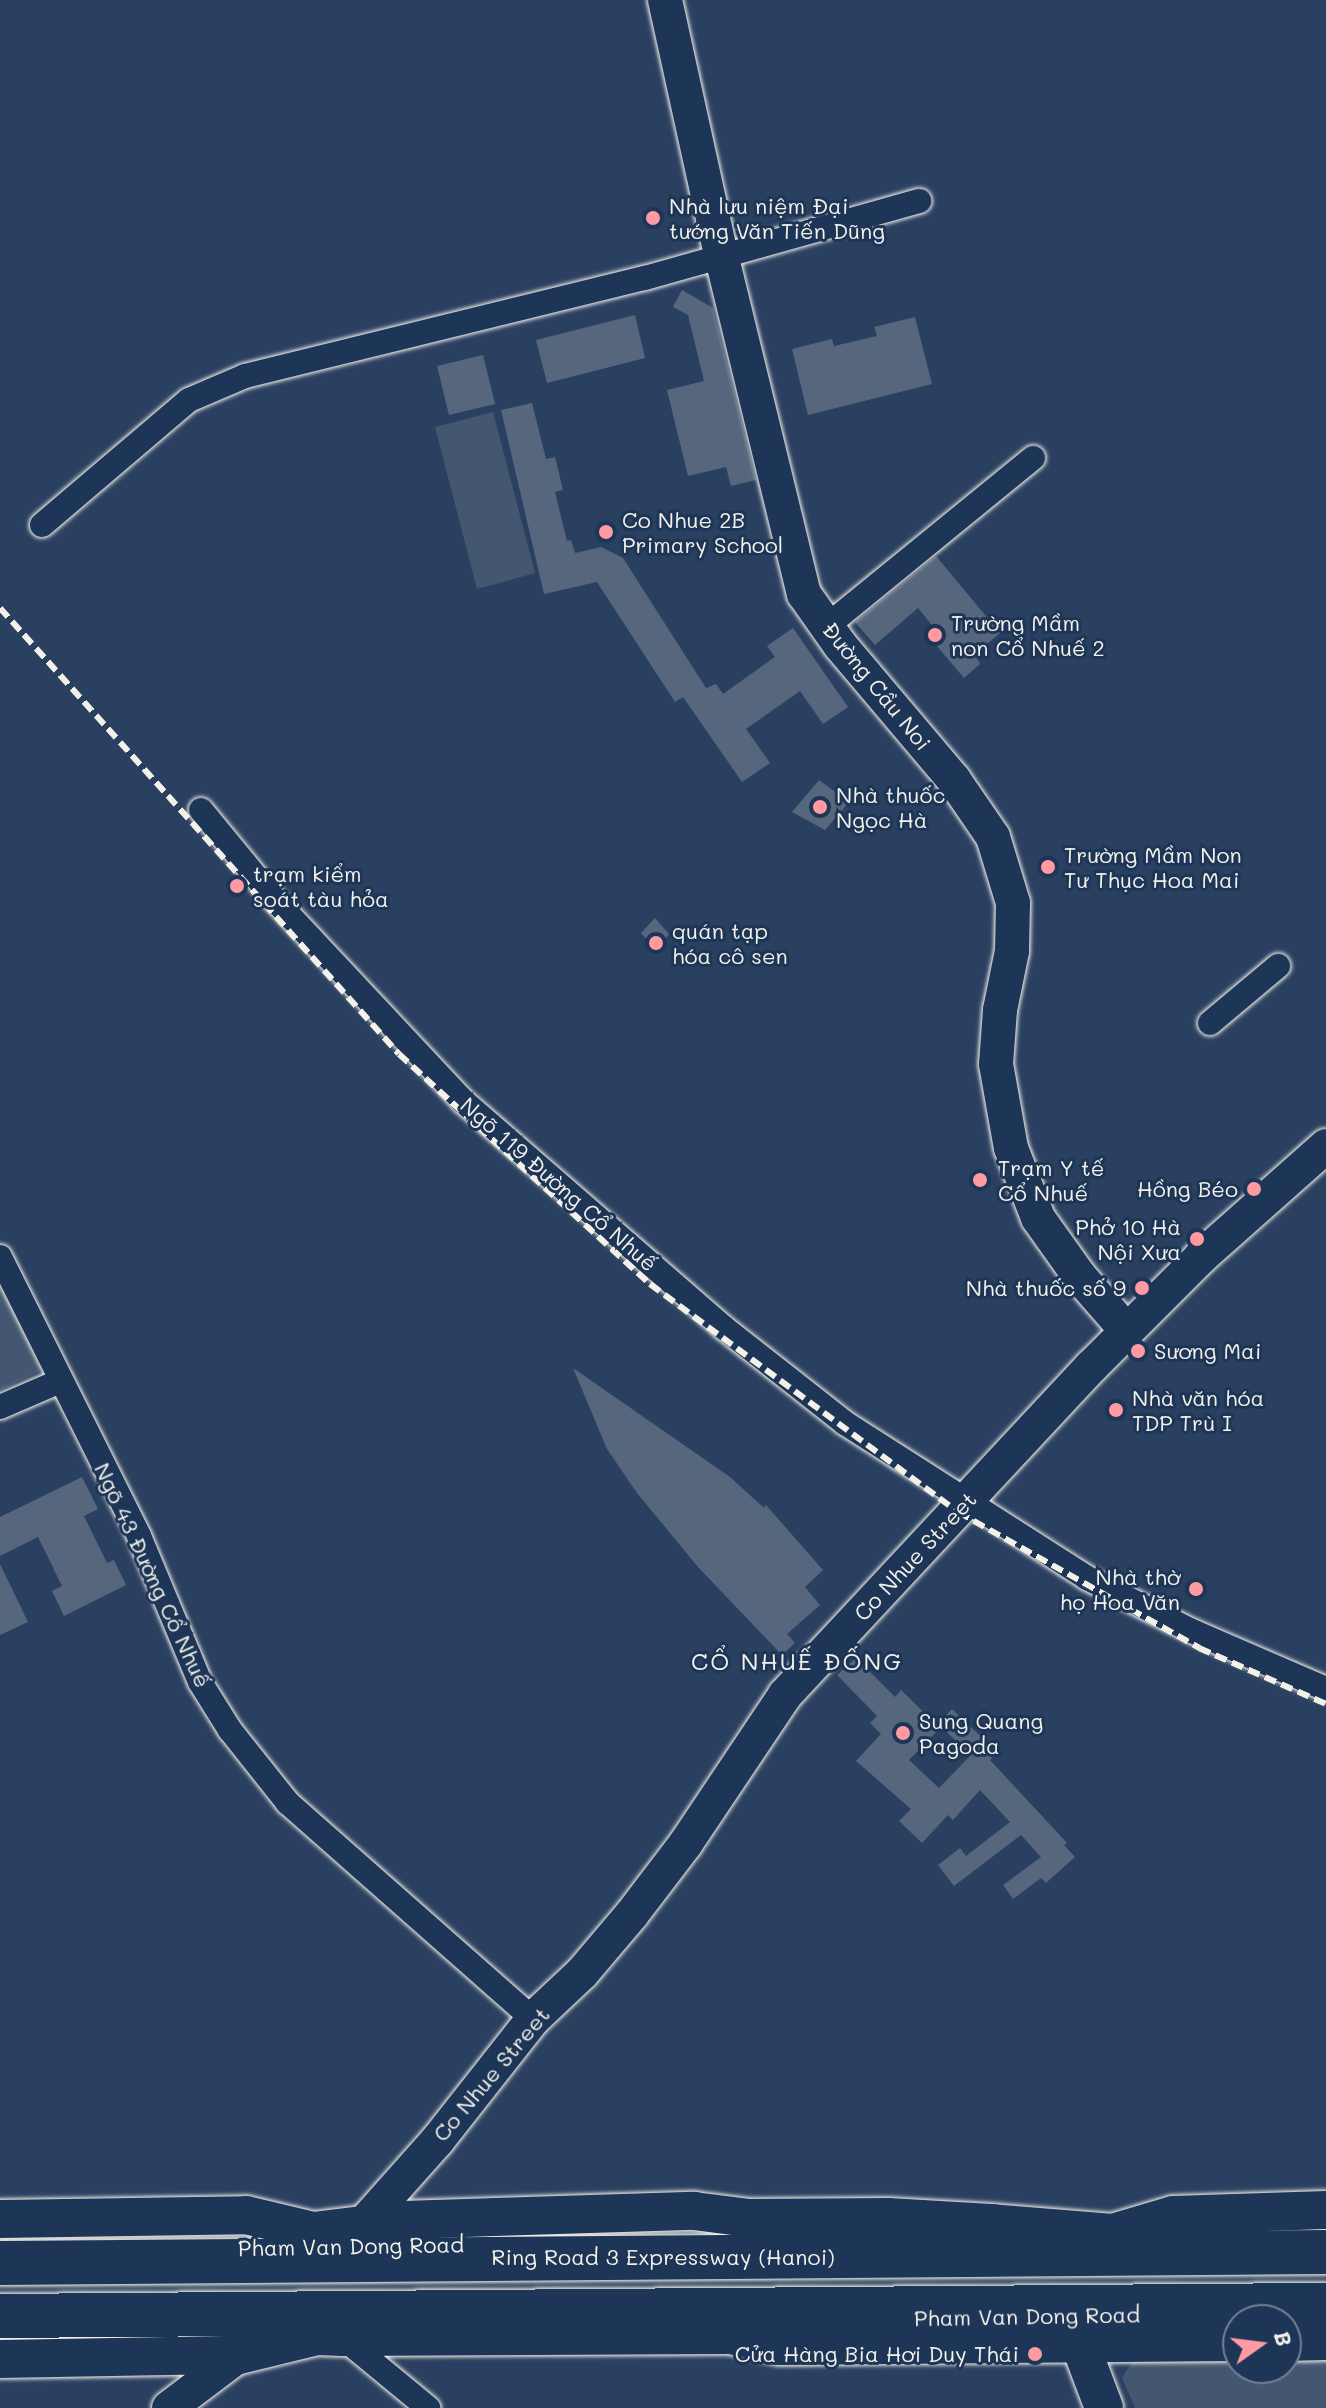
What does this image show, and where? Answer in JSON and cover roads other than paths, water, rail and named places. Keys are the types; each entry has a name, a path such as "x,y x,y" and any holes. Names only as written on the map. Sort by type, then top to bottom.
{"highway":[{"path":"0,2241 313,2231"},
{"name":"Ring Road 3 Expressway (Hanoi)","path":"0,2263 1326,2252"},
{"path":"0,2316 1326,2307"},
{"path":"0,2340 329,2337"}],"main road":[{"name":"Đường Cầu Noi","path":"665,0 721,254 804,594 954,780 993,837 1013,903 1012,951 1000,1010 996,1064 1011,1148 1038,1218 1080,1277 1127,1331"},
{"name":"Co Nhue Street","path":"363,2224 437,2141 533,2019 582,1973 632,1914 686,1843 785,1695 1127,1331 1201,1257 1326,1146"},
{"name":"Pham Van Dong Road","path":"1113,2233 1173,2215 1326,2210"},
{"name":"Pham Van Dong Road","path":"0,2219 246,2215 313,2231 363,2224 694,2211 748,2218 888,2217 1113,2233 1174,2245 1326,2244"},
{"name":"Pham Van Dong Road","path":"0,2251 401,2246 698,2234 748,2218"},
{"name":"Pham Van Dong Road","path":"730,2335 777,2321 1326,2307"},
{"name":"Pham Van Dong Road","path":"0,2323 256,2319 329,2337"},
{"name":"Pham Van Dong Road","path":"0,2359 239,2355 329,2337 730,2335 780,2346 1222,2342"},
{"path":"1302,2342 1326,2341"},
{"path":"1080,2344 1104,2408"},
{"path":"183,2404 239,2355"}],"street":[{"path":"42,525 189,400 245,376 645,278 721,254 919,201"},
{"path":"827,626 1033,458"},
{"name":"Ngõ 119 Đường Cổ Nhuế","path":"201,810 405,1050 448,1092 723,1327 845,1423 1087,1578 1192,1631 1326,1689"},
{"path":"1210,1023 1278,966"},
{"name":"Ngõ 43 Đường Cổ Nhuế","path":"0,1257 139,1536 200,1682 230,1730 288,1803 533,2019"},
{"path":"0,1407 60,1381"},
{"path":"329,2337 428,2408"}],"railway":[{"path":"0,608 399,1054 650,1284 958,1512 1199,1648 1326,1704"}],"place":[{"name":"Nhà lưu niệm Đại tướng Văn Tiến Dũng","path":"653,218"},
{"name":"Co Nhue 2B Primary School","path":"606,532"},
{"name":"Trường Mầm non Cổ Nhuế 2","path":"935,635"},
{"name":"Nhà thuốc Ngọc Hà","path":"820,807"},
{"name":"Trường Mầm Non Tư Thục Hoa Mai","path":"1048,867"},
{"name":"trạm kiểm soát tàu hỏa","path":"237,886"},
{"name":"quán tạp hóa cô sen","path":"656,943"},
{"name":"Trạm Y tế Cổ Nhuế","path":"980,1180"},
{"name":"Hồng Béo","path":"1254,1189"},
{"name":"Phở 10 Hà Nội Xưa","path":"1197,1239"},
{"name":"Nhà thuốc số 9","path":"1142,1288"},
{"name":"Sương Mai","path":"1138,1351"},
{"name":"Nhà văn hóa TDP Trù I","path":"1116,1410"},
{"name":"Nhà thờ họ Hoa Văn","path":"1196,1589"},
{"name":"Sung Quang Pagoda","path":"903,1733"},
{"name":"Cửa Hàng Bia Hơi Duy Thái","path":"1035,2354"}],"district":[{"name":"CỔ NHUẾ ĐỐNG","path":"797,1661"}]}
